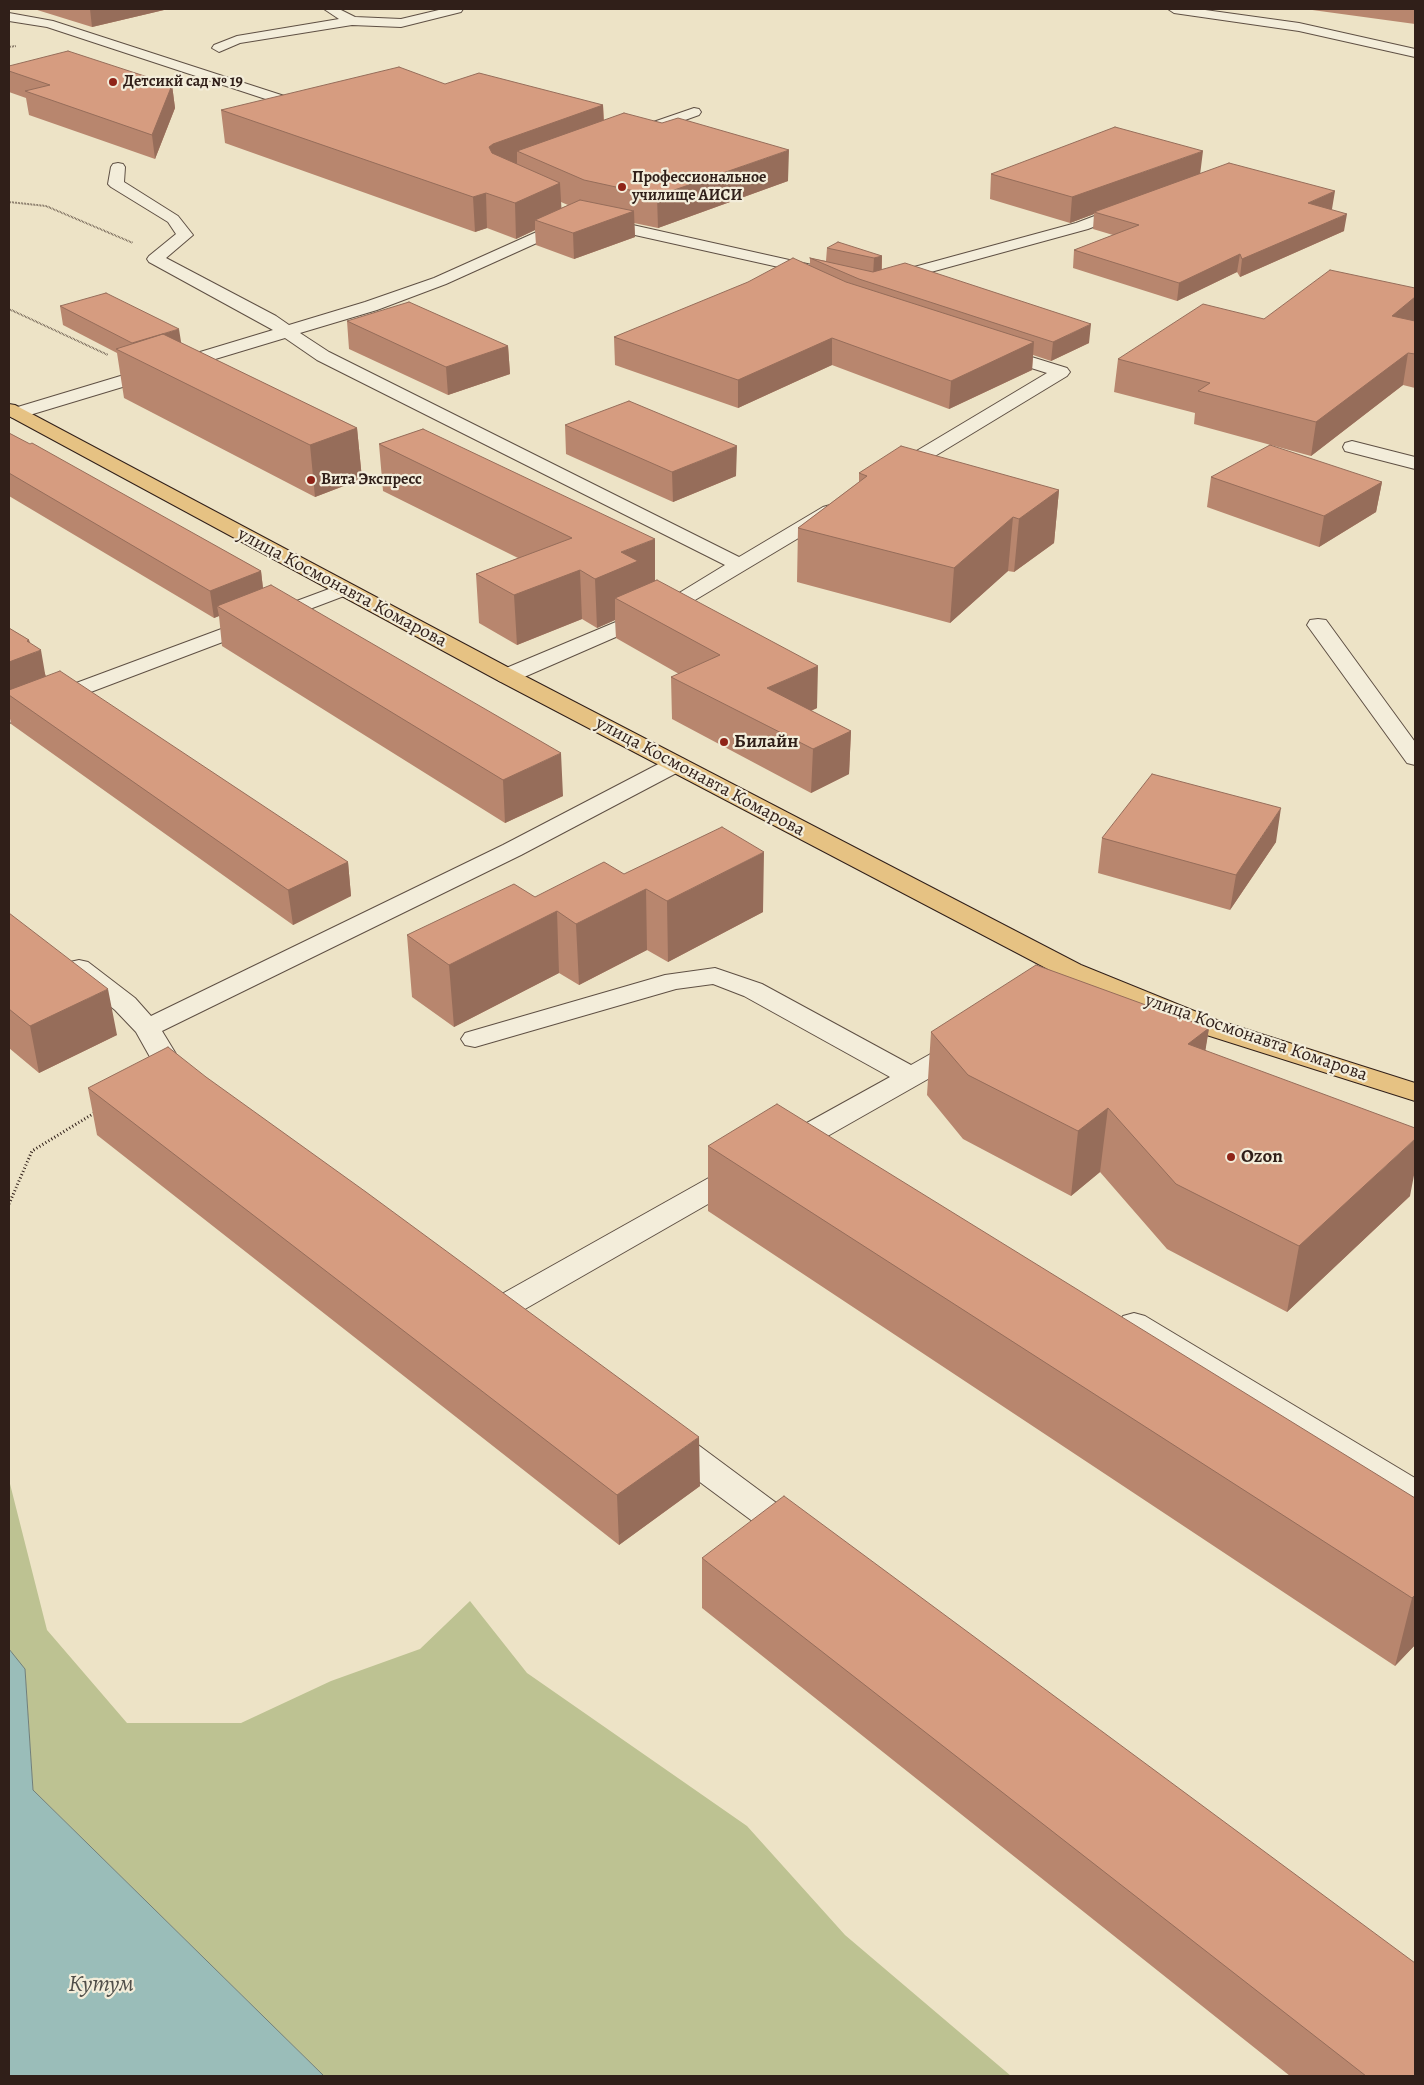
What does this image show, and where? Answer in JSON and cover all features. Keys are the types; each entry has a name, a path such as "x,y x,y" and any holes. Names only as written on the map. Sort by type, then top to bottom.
{"main road":[{"name":"улица Космонавта Комарова","path":"13,411 507,676 676,764 1060,980 1415,1092"}],"street":[{"path":"330,9 352,21"},
{"path":"219,48 237,40 352,21 402,23 457,9"},
{"path":"1174,9 1299,27 1415,53"},
{"path":"9,17 50,24 304,107"},
{"path":"9,24 24,21"},
{"path":"620,138 694,112"},
{"path":"118,167 116,184 173,220 185,235 155,259 256,312 323,356 738,564"},
{"path":"873,283 1082,226 1146,202"},
{"path":"561,210 579,218 747,255 830,283"},
{"path":"13,411 147,374 371,306 440,281 579,218"},
{"path":"876,484 1061,372 979,345"},
{"path":"1352,447 1415,462"},
{"path":"507,676 673,605 738,564 841,504"},
{"path":"9,716 345,589"},
{"path":"1318,625 1415,758"},
{"path":"147,1028 512,850 676,764"},
{"path":"55,950 125,1004 147,1028 168,1062 190,1091 204,1102"},
{"path":"475,1039 674,981 715,976 753,990 910,1077"},
{"path":"527,1336 483,1304 827,1139 910,1077 984,1034"},
{"path":"1110,1310 1415,1494"},
{"path":"647,1425 815,1549"}],"path":[{"path":"9,202 46,206 161,255"},
{"path":"9,309 147,374"},
{"path":"9,1204 32,1151 98,1111"}],"green space":[{"path":"9,1480 47,1630 127,1723 241,1723 331,1681 420,1649 470,1601 527,1673 747,1826 845,1935 1011,2076 324,2076 33,1790 25,1670 9,1649"}],"water":[{"name":"Кутум","path":"9,1649 25,1669 33,1790 324,2076 9,2076"}],"building":[{"path":"68,51 172,85 152,135 25,91 50,85 9,71 9,66"},
{"path":"399,67 445,84 479,73 603,105 489,147 492,153 560,183 515,203 486,193 473,197 221,110"},
{"path":"624,113 662,123 678,118 789,150 657,196 584,180 517,151"},
{"path":"1115,127 1203,151 1072,197 991,174"},
{"path":"1229,163 1335,191 1308,203 1347,214 1242,259 1240,254 1179,283 1074,250 1139,225 1094,212"},
{"path":"580,200 634,211 573,233 535,220"},
{"path":"838,242 882,256 874,258 827,248"},
{"path":"793,258 846,282 1034,342 951,381 832,338 738,380 614,337 748,282"},
{"path":"810,258 873,272 905,263 1091,324 1053,342 859,279"},
{"path":"1330,270 1415,288 1415,297 1392,316 1415,321 1415,354 1408,353 1316,422 1198,391 1210,383 1118,359 1203,304 1264,319"},
{"path":"106,293 179,329 132,343 60,306"},
{"path":"409,302 508,346 446,367 347,321"},
{"path":"163,334 357,428 310,445 116,349"},
{"path":"629,401 737,446 672,472 565,425"},
{"path":"423,429 655,539 621,552 638,561 595,579 580,570 514,595 476,574 572,538 379,444"},
{"path":"9,433 30,444 32,443 261,571 210,591 9,473"},
{"path":"1270,445 1382,482 1324,516 1211,477"},
{"path":"901,446 1059,490 1019,519 1013,517 954,568 798,528 867,476 859,473"},
{"path":"657,580 818,666 767,688 851,731 813,749 671,677 720,655 615,598"},
{"path":"271,585 561,753 503,780 217,606"},
{"path":"9,628 29,640 27,641 41,650 9,662"},
{"path":"60,671 348,862 288,890 9,695 9,690"},
{"path":"1152,774 1281,808 1236,875 1102,838"},
{"path":"722,827 764,852 667,901 646,889 576,924 557,911 449,965 407,935 514,884 535,897 604,862 624,874"},
{"path":"9,913 108,989 30,1026 9,1009"},
{"path":"1036,965 1209,1028 1188,1044 1415,1128 1415,1139 1299,1246 1176,1184 1108,1108 1078,1131 968,1075 931,1032"},
{"path":"168,1047 206,1077 699,1437 617,1495 88,1088"},
{"path":"777,1104 1415,1498 1415,1595 1412,1598 708,1146"},
{"path":"784,1496 1415,1963 1415,2076 1366,2076 702,1558"}],"place":[{"name":"Детсикй сад № 19","path":"113,82"},
{"name":"Профессиональное училище АИСИ","path":"622,187"},
{"name":"Вита Экспресс","path":"311,480"},
{"name":"Билайн","path":"724,742"},
{"name":"Ozon","path":"1231,1157"}]}
